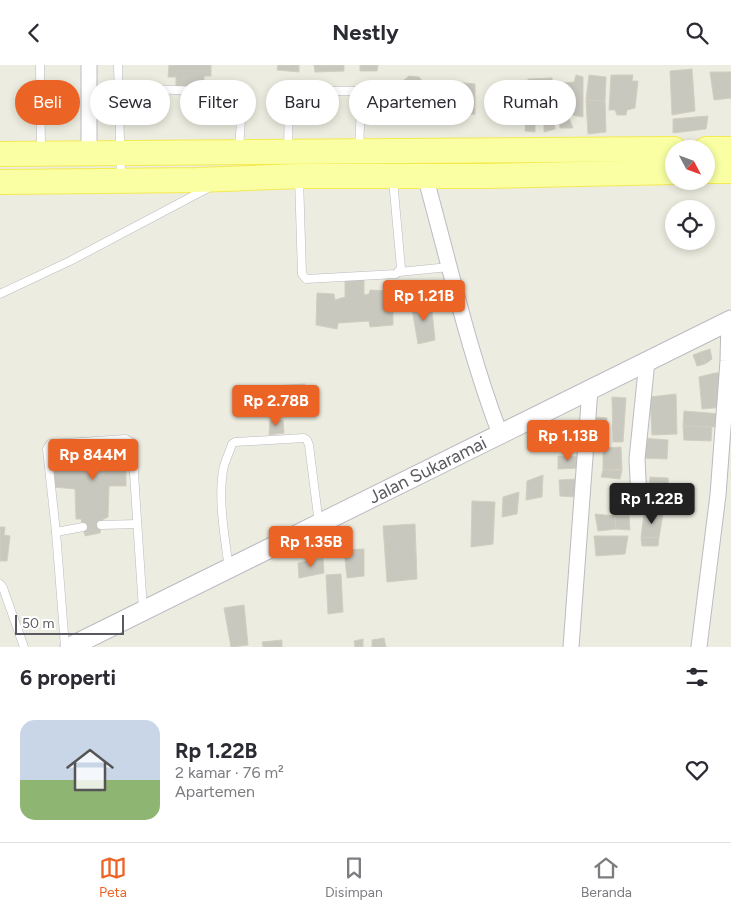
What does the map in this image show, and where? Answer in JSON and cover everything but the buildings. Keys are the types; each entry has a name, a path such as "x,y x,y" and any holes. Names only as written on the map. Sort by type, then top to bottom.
{"main road":[{"path":"0,153 288,153 484,149 665,149"},
{"path":"484,149 484,176"},
{"path":"715,149 731,149"},
{"path":"715,171 731,171"},
{"path":"0,182 198,180 299,176 484,176 665,172"}],"street":[{"path":"89,65 89,153"},
{"path":"425,176 487,401 500,434"},
{"path":"699,647 718,495 730,320"},
{"name":"Jalan Sukaramai","path":"70,647 730,320"},
{"path":"639,499 638,459 648,361"},
{"path":"571,647 590,389"}],"lane":[{"path":"40,65 41,153"},
{"path":"118,65 118,80"},
{"path":"170,90 232,92 236,95 242,105 239,153"},
{"path":"288,153 289,101 294,92 299,91 354,91 361,97 358,152"},
{"path":"119,125 121,180"},
{"path":"392,175 400,272"},
{"path":"299,176 302,274 306,279 396,274 449,267"},
{"path":"0,294 70,261 225,179"},
{"path":"229,569 221,482 224,465 232,444 235,442 304,438 307,440 319,524"},
{"path":"65,647 47,449 52,443 126,439 133,445 143,610"},
{"path":"101,525 137,525"},
{"path":"56,532 83,527"},
{"path":"0,584 24,647"}]}
